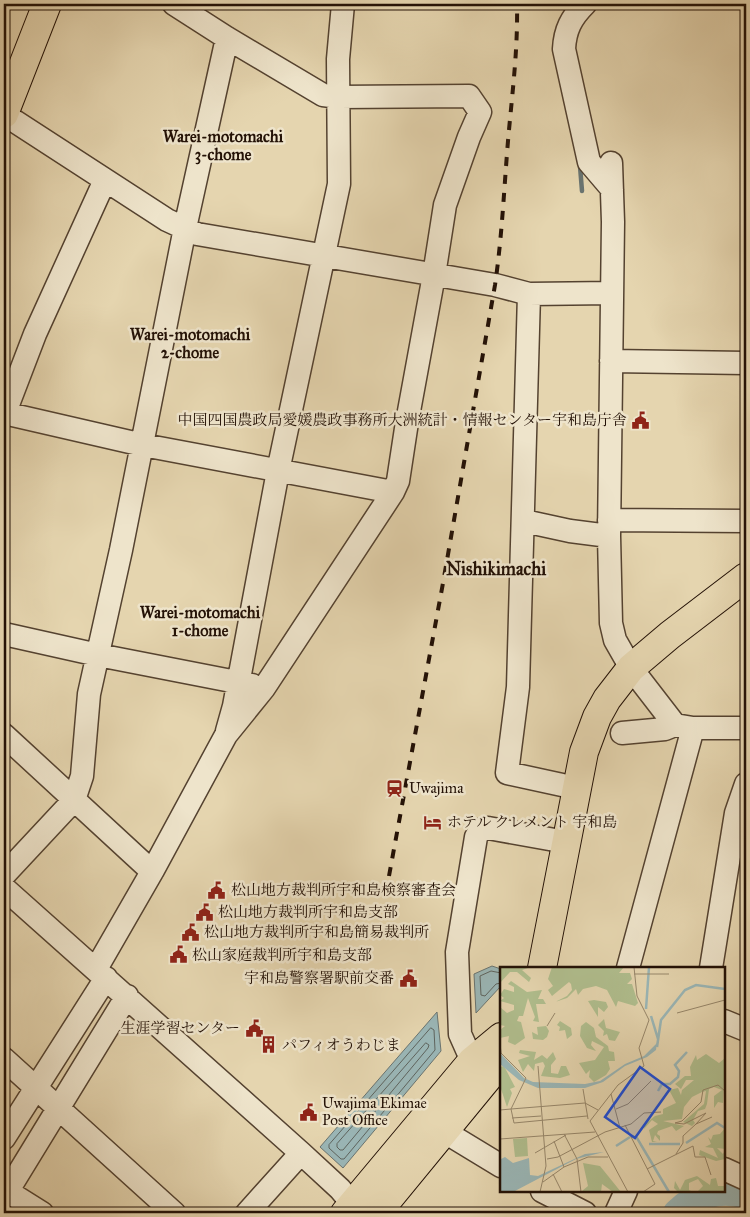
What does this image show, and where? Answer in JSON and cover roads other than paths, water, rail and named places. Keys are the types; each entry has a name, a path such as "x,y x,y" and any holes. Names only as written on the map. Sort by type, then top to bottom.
{"highway":[{"path":"5,105 47,4"},
{"path":"542,967 584,752 591,730 607,699 631,668 746,576"},
{"path":"358,1211 487,1067 500,1039"}],"street":[{"path":"4,1138 101,974 153,870 226,735 264,688 394,492 398,481 445,205 480,112 469,96 322,96 174,4"},
{"path":"226,735 234,706 278,470 339,184 338,58 344,4"},
{"path":"585,4 570,22 565,35 564,49 589,162 612,189"},
{"path":"4,875 74,800 82,776 89,694 143,445 185,228 227,38"},
{"path":"5,105 105,180 167,220 197,234 495,285 529,294 612,293"},
{"path":"611,164 612,293 609,528 611,623 615,640 631,668 684,727"},
{"path":"105,180 35,334 4,414 143,445 394,492"},
{"path":"529,294 518,687 507,773 576,788"},
{"path":"611,361 746,362"},
{"path":"524,521 570,531 746,521"},
{"path":"4,634 98,655 238,681 264,688"},
{"path":"628,967 684,727"},
{"path":"622,733 684,727 746,728"},
{"path":"4,735 153,870"},
{"path":"711,967 736,813 746,784"},
{"path":"487,1067 460,1034 457,952 477,833 483,828 488,828 566,842"},
{"path":"4,888 301,1153 340,1189 358,1211"},
{"path":"42,1213 5,1194 12,1164 58,1109 127,996"},
{"path":"725,1021 746,1030"},
{"path":"4,1059 174,1213"},
{"path":"436,1124 500,1165"},
{"path":"247,1213 301,1153"},
{"path":"725,1170 746,1180"},
{"path":"544,1192 585,1213"},
{"path":"616,1213 626,1192"}],"water":[{"path":"492,966 500,969 500,987 476,1013 474,974"},
{"path":"437,1012 441,1051 343,1168 320,1147"}],"waterway":[{"path":"580,166 582,191"},
{"path":"677,1213 692,1201 709,1194 727,1192 746,1195"}],"railway":[{"path":"389,876 495,285 517,38 517,4"}],"place":[{"name":"中国四国農政局愛媛農政事務所大洲統計・情報センター宇和島庁舎","path":"641,420"},
{"name":"Uwajima","path":"395,788"},
{"name":"ホテル クレメント 宇和島","path":"433,822"},
{"name":"松山地方裁判所宇和島検察審査会","path":"217,890"},
{"name":"松山地方裁判所宇和島支部","path":"204,912"},
{"name":"松山地方裁判所宇和島簡易裁判所","path":"190,932"},
{"name":"松山家庭裁判所宇和島支部","path":"178,955"},
{"name":"宇和島警察署駅前交番","path":"408,978"},
{"name":"生涯学習センター","path":"254,1028"},
{"name":"パフィオうわじま","path":"268,1045"},
{"name":"Uwajima Ekimae Post Office","path":"308,1112"}],"district":[{"name":"Warei-motomachi 3-chome","path":"223,145"},
{"name":"Warei-motomachi 2-chome","path":"190,343"},
{"name":"Nishikimachi","path":"496,569"},
{"name":"Warei-motomachi 1-chome","path":"200,621"}]}
